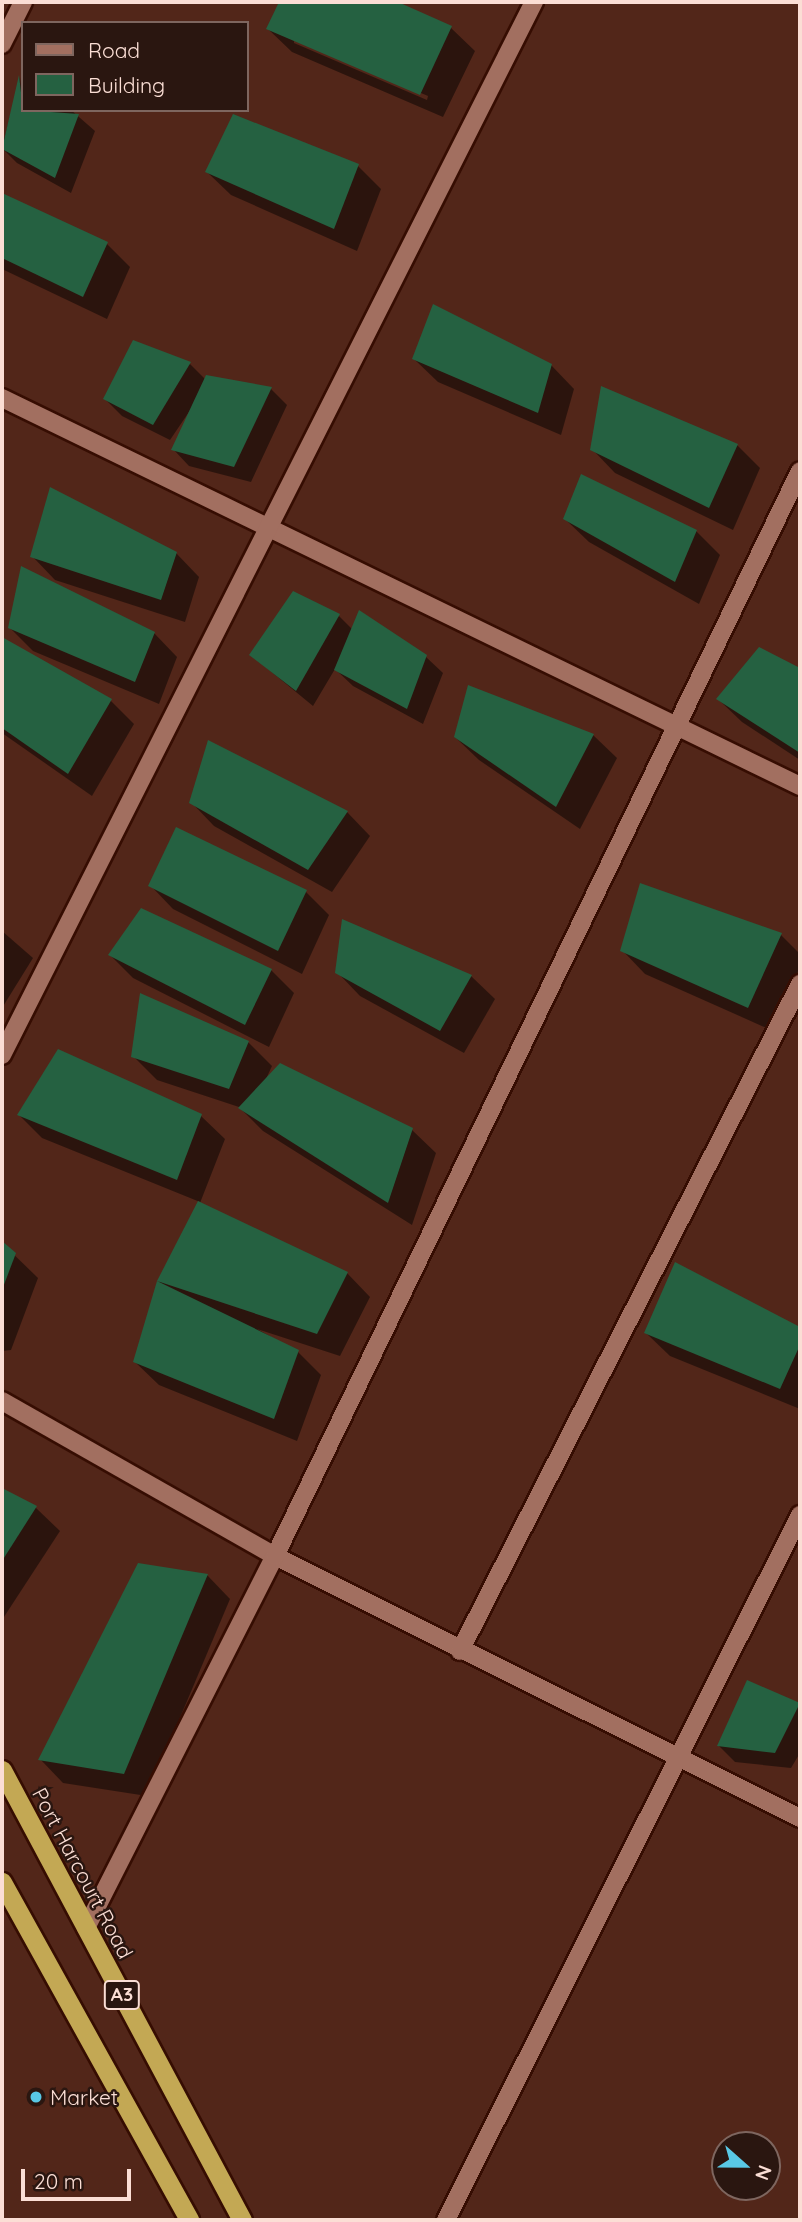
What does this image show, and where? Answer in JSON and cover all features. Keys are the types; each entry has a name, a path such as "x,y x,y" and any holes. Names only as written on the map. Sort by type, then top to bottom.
{"highway":[{"name":"Port Harcourt Road","path":"2,1770 242,2220"},
{"name":"A3","path":"2,1882 189,2220"}],"street":[{"path":"2,44 23,2"},
{"path":"2,1055 534,2"},
{"path":"2,398 800,786"},
{"path":"86,1928 275,1556 800,471"},
{"path":"460,1651 800,984"},
{"path":"2,1401 275,1556 460,1651 679,1756 800,1818"},
{"path":"446,2220 800,1516"}],"building":[{"path":"279,2 398,2 452,26 420,95 266,29"},
{"path":"19,75 21,112 79,114 55,178 2,149"},
{"path":"233,114 359,164 334,229 205,172"},
{"path":"2,193 108,242 83,297 2,258"},
{"path":"433,304 552,364 538,413 412,359"},
{"path":"133,340 191,362 153,425 103,399"},
{"path":"206,375 272,387 234,467 171,450"},
{"path":"601,386 738,444 709,508 590,450"},
{"path":"581,474 697,530 675,582 563,519"},
{"path":"50,487 177,552 161,600 30,557"},
{"path":"21,566 155,632 135,682 8,628"},
{"path":"293,591 340,614 296,691 249,655"},
{"path":"359,610 427,655 407,709 334,670"},
{"path":"2,637 112,699 68,774 2,728"},
{"path":"759,647 800,668 800,753 716,699"},
{"path":"468,685 594,734 556,807 454,737"},
{"path":"208,740 348,811 308,870 189,803"},
{"path":"176,827 307,890 278,951 148,886"},
{"path":"640,883 782,933 748,1008 620,951"},
{"path":"141,908 272,969 245,1025 108,955"},
{"path":"342,919 472,975 440,1031 335,973"},
{"path":"140,993 249,1041 229,1089 131,1057"},
{"path":"58,1049 202,1114 177,1180 17,1115"},
{"path":"280,1063 413,1128 388,1203 238,1108"},
{"path":"198,1201 348,1272 317,1334 157,1281"},
{"path":"2,1241 16,1253 2,1290"},
{"path":"675,1262 800,1327 800,1345 780,1389 644,1333"},
{"path":"157,1281 299,1350 274,1419 133,1362"},
{"path":"2,1488 37,1506 2,1561"},
{"path":"138,1563 208,1574 124,1774 38,1760"},
{"path":"747,1680 800,1703 775,1753 717,1746"}],"place":[{"name":"Market","path":"36,2097"}]}
